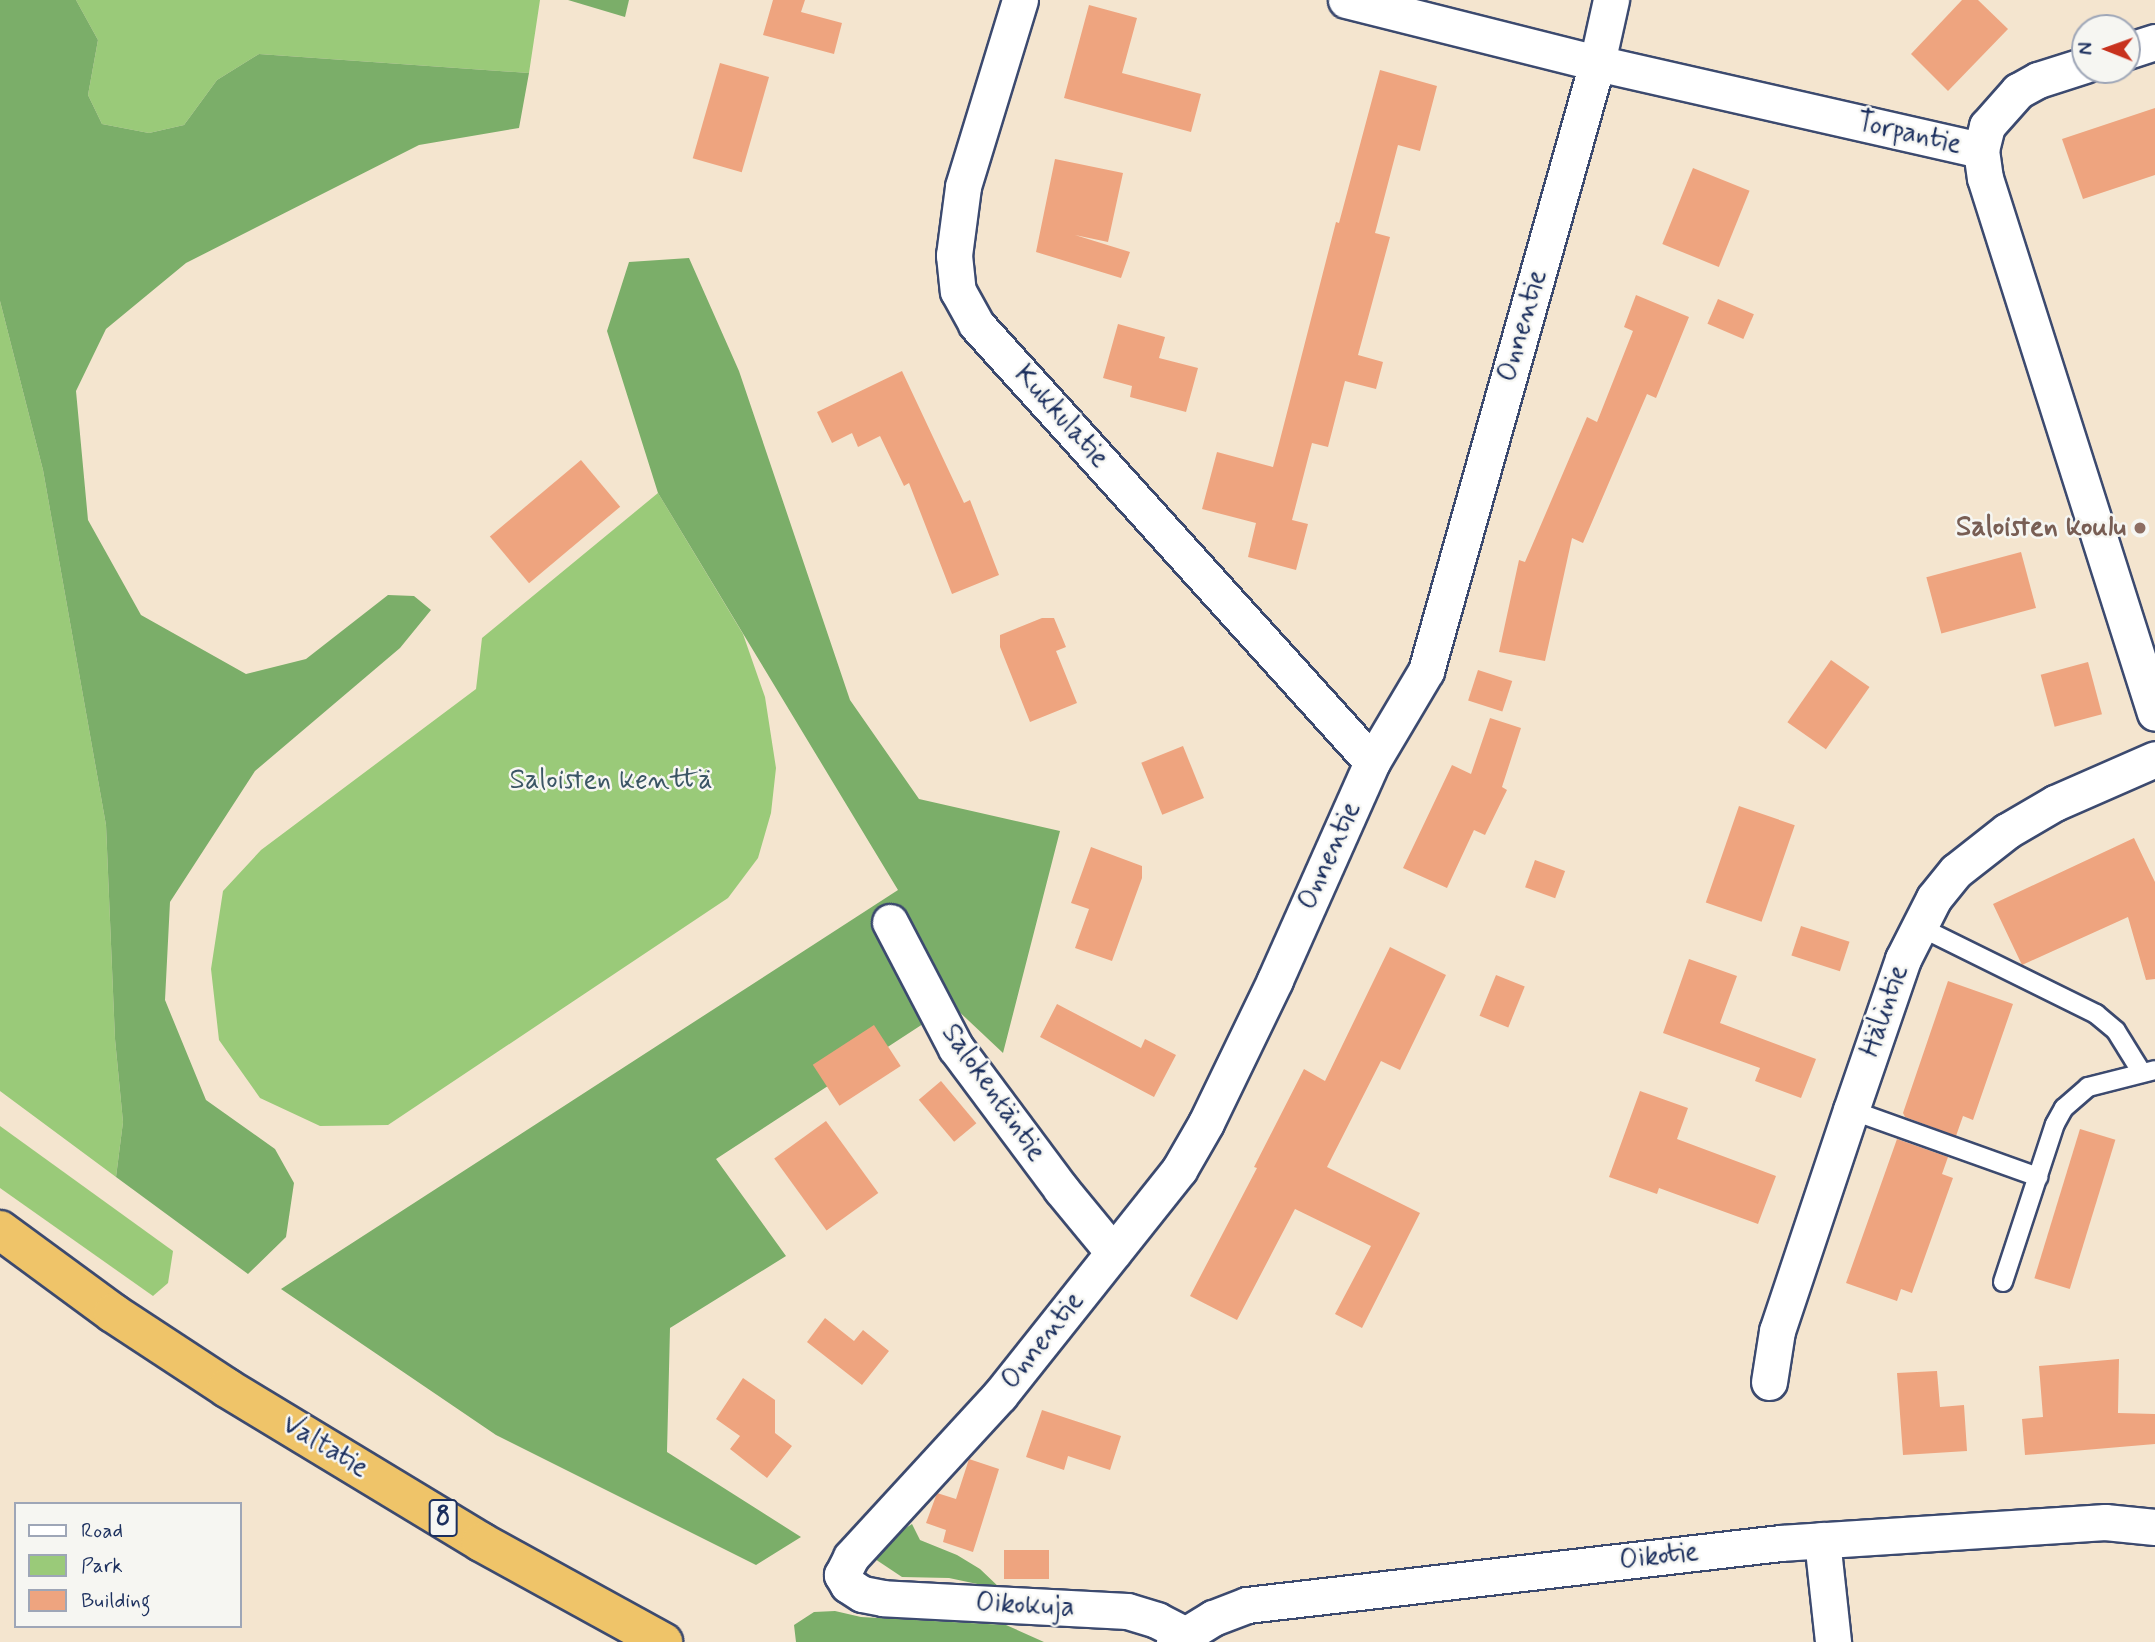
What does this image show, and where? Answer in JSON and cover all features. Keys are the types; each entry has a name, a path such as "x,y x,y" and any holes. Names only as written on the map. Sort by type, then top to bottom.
{"highway":[{"name":"Valtatie","path":"0,1230 113,1313 227,1388 481,1542 663,1642"}],"street":[{"name":"Kukkulatie","path":"1020,0 963,187 954,255 958,291 976,324 1372,762"},
{"name":"Torpantie","path":"1346,0 1597,63 1981,150 1989,191 2155,713"},
{"name":"Onnentie","path":"862,1594 848,1585 842,1575 851,1557 1000,1395 1179,1170 1206,1123 1275,980 1372,762 1426,671 1597,63 1611,0"},
{"path":"1981,150 1987,126 2018,92 2038,80 2071,69"},
{"name":"Hälintie","path":"1769,1382 1777,1331 1903,959 1918,926 1956,871 1989,844 2055,803 2155,759"},
{"name":"Salokentäntie","path":"890,922 956,1048 1061,1189 1114,1252"},
{"name":"Oikotie","path":"1179,1638 1213,1618 1247,1605 1822,1540 2105,1522 2155,1527"},
{"path":"1822,1540 1833,1642"},
{"name":"Oikokuja","path":"862,1594 883,1598 1127,1611 1157,1620 1179,1638"}],"lane":[{"path":"1918,926 2096,1014 2116,1031 2149,1071 2088,1087 2064,1108 2055,1125 2003,1282"},
{"path":"1851,1110 2038,1177"}],"green space":[{"path":"0,0 76,0 98,40 88,95 102,124 149,133 184,125 217,80 259,54 529,73 519,128 419,145 186,263 106,329 76,391 88,520 141,615 246,674 306,659 388,595 414,596 431,610 400,648 255,771 170,902 165,1000 206,1100 275,1149 294,1183 286,1237 248,1274 116,1177 123,1122 115,1039 106,825 43,470 0,301"},
{"path":"76,0 540,0 529,73 259,54 217,80 184,125 149,133 102,124 88,95 98,40"},
{"path":"568,0 629,0 625,17"},
{"path":"689,258 739,371 850,700 919,799 1060,831 1003,1053 952,1005 716,1159 786,1256 670,1328 667,1452 801,1537 756,1565 496,1435 281,1289 898,890 658,493 607,331 629,262"},
{"path":"0,301 43,470 106,825 115,1039 123,1122 116,1177 0,1091"},
{"name":"Saloisten kenttä","path":"658,493 743,634 765,697 776,768 771,813 758,858 728,898 388,1125 320,1126 260,1098 219,1040 211,969 223,891 261,850 476,689 482,638"},
{"path":"0,1126 173,1251 168,1283 153,1296 0,1188"},
{"path":"912,1524 920,1540 957,1555 980,1569 1001,1589 949,1578 902,1577 875,1559 881,1544"},
{"path":"835,1611 861,1617 1006,1625 1044,1642 796,1642 794,1625 814,1612"}],"building":[{"path":"773,0 805,0 801,12 842,23 834,54 763,35"},
{"path":"1962,0 1978,0 2008,29 1948,91 1911,54"},
{"path":"1089,5 1137,18 1122,73 1201,94 1191,132 1064,98"},
{"path":"720,63 769,77 742,172 693,158"},
{"path":"1380,70 1437,86 1420,151 1398,145 1375,233 1390,237 1358,355 1383,362 1376,389 1345,381 1328,447 1312,443 1292,520 1308,524 1296,570 1248,557 1256,523 1202,509 1217,452 1273,467 1336,222 1339,223"},
{"path":"2155,108 2155,175 2083,199 2062,139"},
{"path":"1055,159 1123,173 1108,242 1075,235 1130,252 1121,278 1036,252"},
{"path":"1693,168 1750,191 1719,267 1662,244"},
{"path":"1636,295 1689,317 1656,398 1647,394 1583,543 1572,538 1545,661 1499,652 1519,560 1525,562 1587,417 1597,422 1633,331 1624,327"},
{"path":"1718,299 1754,314 1743,339 1707,324"},
{"path":"1118,324 1165,337 1159,358 1198,368 1186,412 1130,397 1132,386 1103,378"},
{"path":"902,371 964,503 970,500 999,575 952,594 909,483 904,486 880,436 858,447 852,433 832,443 817,412"},
{"path":"581,460 620,507 529,583 490,536"},
{"path":"2021,552 2036,608 1941,633 1926,577"},
{"path":"1042,618 1054,618 1066,647 1056,651 1077,703 1030,722 1000,647 1000,635"},
{"path":"1831,660 1870,687 1826,749 1787,722"},
{"path":"2088,662 2102,714 2055,727 2041,675"},
{"path":"1478,670 1512,681 1502,712 1468,700"},
{"path":"1490,718 1521,728 1502,787 1507,790 1485,835 1474,830 1447,888 1403,868 1452,765 1471,774"},
{"path":"1183,746 1204,798 1162,815 1141,763"},
{"path":"1739,806 1795,825 1762,922 1706,902"},
{"path":"2134,838 2155,882 2155,979 2146,980 2128,917 2022,965 1993,904"},
{"path":"1091,847 1142,866 1142,878 1112,961 1075,948 1089,909 1071,903"},
{"path":"1535,860 1565,871 1555,898 1525,887"},
{"path":"1801,926 1850,942 1840,971 1791,955"},
{"path":"1390,947 1446,975 1400,1070 1381,1061 1327,1167 1420,1213 1362,1328 1335,1314 1371,1246 1295,1209 1237,1320 1190,1296 1257,1168 1254,1167 1304,1069 1325,1081"},
{"path":"1689,959 1737,976 1720,1023 1816,1059 1801,1098 1755,1081 1760,1068 1663,1033"},
{"path":"1496,975 1525,987 1508,1027 1480,1016"},
{"path":"1948,981 2013,1004 1973,1120 1963,1116 1956,1136 1905,1117 1903,1113"},
{"path":"1057,1004 1141,1048 1145,1039 1176,1055 1154,1097 1040,1037"},
{"path":"874,1025 901,1066 839,1106 813,1065"},
{"path":"941,1081 976,1123 954,1142 919,1100"},
{"path":"1640,1091 1688,1108 1677,1139 1776,1176 1758,1224 1659,1188 1657,1194 1609,1177"},
{"path":"826,1121 878,1193 827,1231 774,1159"},
{"path":"2080,1129 2115,1140 2070,1289 2034,1278"},
{"path":"1897,1139 1948,1157 1942,1174 1953,1178 1912,1293 1901,1289 1897,1301 1846,1283"},
{"path":"825,1318 854,1341 863,1330 889,1351 862,1385 807,1342"},
{"path":"2119,1359 2118,1413 2155,1414 2155,1444 2025,1455 2022,1419 2043,1417 2039,1366"},
{"path":"1937,1371 1940,1407 1964,1405 1967,1451 1903,1455 1897,1373"},
{"path":"743,1378 775,1400 775,1433 792,1446 767,1478 730,1449 740,1436 716,1419"},
{"path":"1042,1410 1121,1436 1110,1470 1068,1456 1064,1470 1026,1457"},
{"path":"969,1459 999,1469 973,1552 943,1542 946,1530 926,1523 937,1493 956,1499"},
{"path":"1004,1550 1049,1550 1049,1579 1004,1579"}],"place":[{"name":"Saloisten koulu","path":"2140,528"}]}
